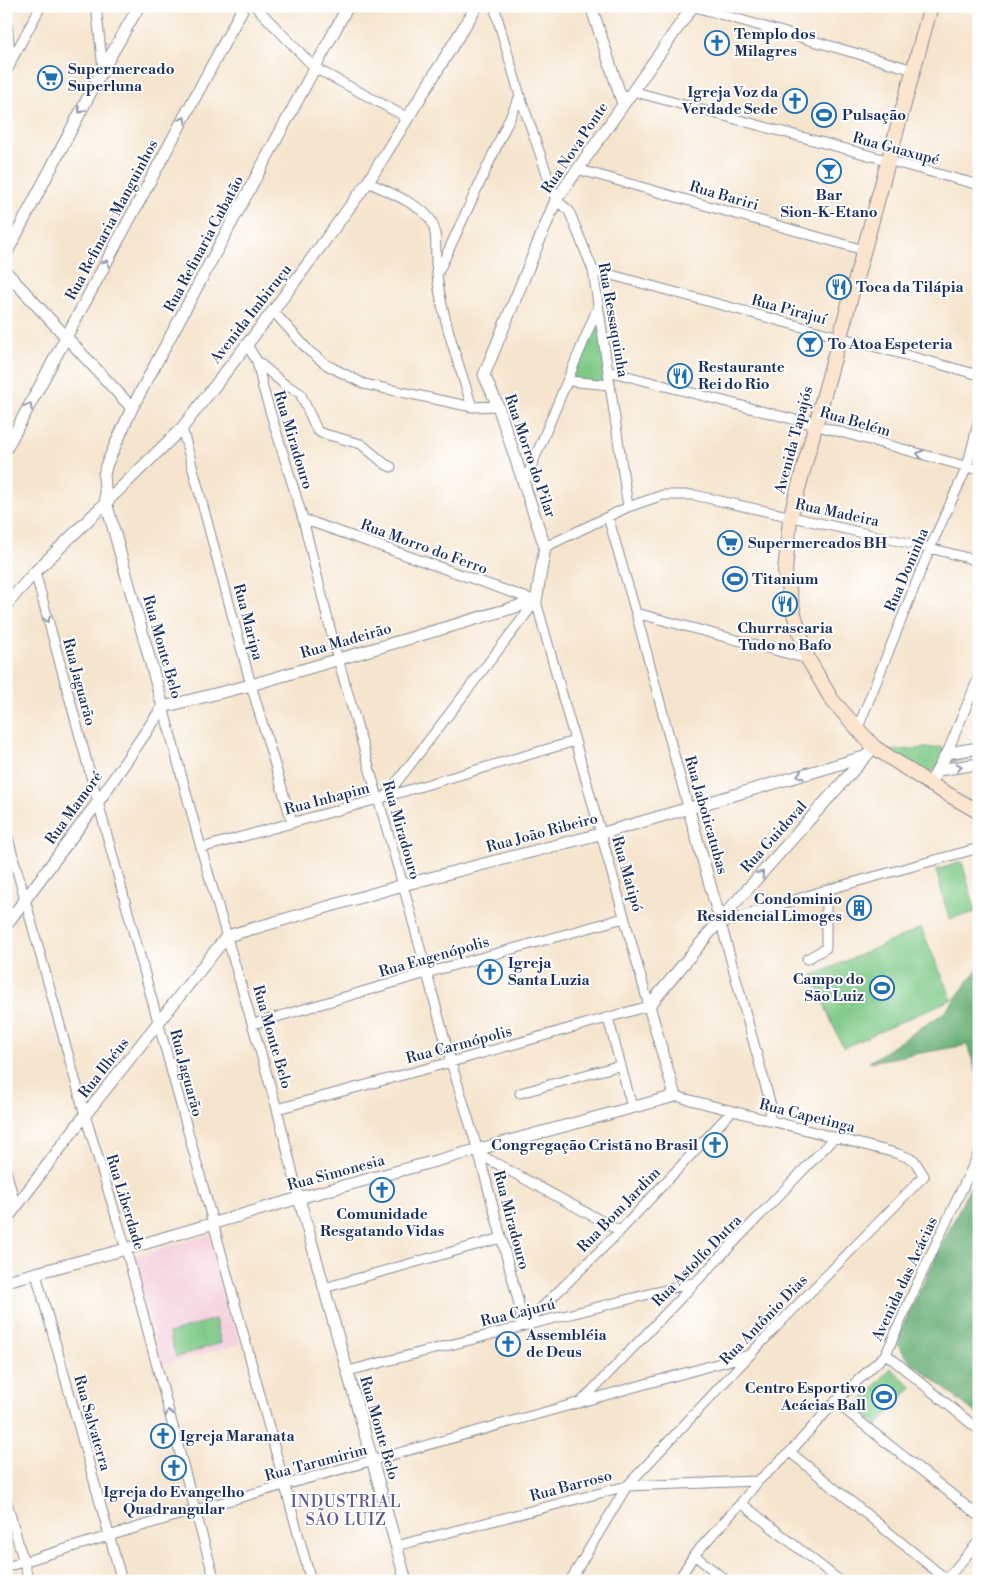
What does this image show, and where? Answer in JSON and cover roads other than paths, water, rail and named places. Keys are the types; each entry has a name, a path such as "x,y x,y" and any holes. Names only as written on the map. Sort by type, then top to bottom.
{"main road":[{"name":"Avenida Tapajós","path":"931,6 790,518 785,572 794,614 808,659 832,700 857,730 869,752 979,812"}],"street":[{"path":"8,66 41,6"},
{"path":"96,6 103,69"},
{"path":"6,254 103,69 139,6"},
{"name":"Rua Refinaria Manguinhos","path":"6,449 244,6"},
{"path":"255,6 315,68 408,118"},
{"name":"Rua Refinaria Cubatão","path":"106,502 104,475 106,466 132,408 348,6"},
{"name":"Avenida Imbiruçu","path":"6,605 34,572 182,428 273,311 368,182 477,6"},
{"name":"Rua Ressaquinha","path":"494,6 520,96 556,200 569,212 593,270 628,507"},
{"path":"591,6 623,104"},
{"path":"690,7 914,70"},
{"name":"Rua Nova Ponte","path":"484,375 556,200 690,7"},
{"path":"6,25 8,66"},
{"name":"Rua Guaxupé","path":"632,92 887,162 979,185"},
{"path":"437,275 520,96"},
{"name":"Rua Bariri","path":"577,168 864,250"},
{"path":"368,182 424,212 431,221 434,230 437,275 443,309 472,407"},
{"name":"Rua Pirajuí","path":"593,270 979,375"},
{"path":"6,272 132,408"},
{"path":"524,484 599,305"},
{"path":"273,311 309,351 327,365 364,384 472,407 498,406"},
{"name":"Rua Miradouro","path":"246,345 257,360 263,388 303,519 336,652 382,798 426,973 478,1152 523,1325"},
{"path":"257,360 284,384 300,393 317,430 321,433 361,444 390,467"},
{"name":"Rua Belém","path":"608,371 979,470"},
{"name":"Rua Morro do Pilar","path":"484,375 498,406 545,547"},
{"path":"568,381 610,385"},
{"name":"Rua Doninha","path":"857,730 930,548 967,467 979,420"},
{"name":"Rua Maripa","path":"182,428 251,685 292,822"},
{"name":"Rua Madeira","path":"545,547 628,507 663,495 694,495 930,548 979,561"},
{"name":"Rua Monte Belo","path":"106,502 201,848 277,1109 299,1198 406,1581"},
{"name":"Rua Jaboticatubas","path":"608,517 771,1106 769,1121"},
{"name":"Rua Morro do Ferro","path":"303,519 536,601"},
{"path":"382,798 536,601 545,547"},
{"name":"Rua Jaguarão","path":"34,572 311,1581"},
{"name":"Rua Madeirão","path":"163,707 251,685 536,601"},
{"name":"Rua Matipó","path":"536,601 675,1096"},
{"path":"636,613 808,659"},
{"path":"930,784 947,753 979,676"},
{"name":"Rua Mamoré","path":"6,925 163,707"},
{"name":"Rua Inhapim","path":"201,848 382,798 575,741"},
{"path":"947,753 979,748"},
{"name":"Rua João Ribeiro","path":"227,936 403,886 600,834 826,768 869,752"},
{"name":"Rua Guidoval","path":"649,1006 869,752"},
{"path":"938,770 979,764"},
{"path":"826,768 832,770 836,775 837,789"},
{"name":"Rua Liberdade","path":"6,831 85,1115 126,1249 215,1581"},
{"path":"721,921 979,848"},
{"path":"806,959 826,948 826,890"},
{"name":"Rua Eugenópolis","path":"253,1024 426,973 624,918"},
{"name":"Rua Ilhéus","path":"6,1220 85,1115 227,936"},
{"name":"Rua Carmópolis","path":"277,1109 649,1006"},
{"path":"608,1018 632,1107"},
{"path":"520,1093 621,1064"},
{"name":"Rua Capetinga","path":"675,1096 898,1154 914,1160 924,1176"},
{"name":"Rua Simonesia","path":"6,1281 126,1249 299,1198 478,1152 675,1096"},
{"name":"Rua Bom Jardim","path":"523,1325 620,1231 732,1111"},
{"name":"Rua Astolfo Dutra","path":"580,1404 834,1138"},
{"path":"478,1152 620,1231"},
{"name":"Avenida das Acácias","path":"678,1581 694,1555 741,1503 758,1481 790,1452 835,1402 886,1354 916,1284 979,1153"},
{"path":"6,1171 16,1207"},
{"name":"Rua Antônio Dias","path":"570,1581 627,1486 749,1355 924,1176"},
{"path":"324,1288 501,1238"},
{"name":"Rua Salvaterra","path":"36,1274 122,1581"},
{"name":"Rua Cajurú","path":"348,1371 696,1282"},
{"path":"886,1354 979,1430"},
{"name":"Rua Tarumirim","path":"6,1567 195,1510 373,1462 749,1355"},
{"path":"835,1402 979,1516"},
{"path":"790,1452 945,1580 979,1540"},
{"name":"Rua Barroso","path":"396,1546 627,1486 758,1481"},
{"path":"6,1499 29,1581"},
{"path":"741,1503 840,1581"},
{"path":"694,1555 727,1581"}],"place":[{"name":"Templo dos Milagres","path":"717,43"},
{"name":"Supermercado Superluna","path":"50,78"},
{"name":"Igreja Voz da Verdade Sede","path":"795,101"},
{"name":"Pulsação","path":"824,115"},
{"name":"Bar Sion-K-Etano","path":"829,171"},
{"name":"Toca da Tilápia","path":"839,287"},
{"name":"To Atoa Espeteria","path":"810,344"},
{"name":"Restaurante Rei do Rio","path":"680,376"},
{"name":"Supermercados BH","path":"730,543"},
{"name":"Titanium","path":"735,579"},
{"name":"Churrascaria Tudo no Bafo","path":"785,604"},
{"name":"Condominio Residencial Limoges","path":"859,908"},
{"name":"Igreja Santa Luzia","path":"490,972"},
{"name":"Campo do São Luiz","path":"882,988"},
{"name":"Congregação Cristã no Brasil","path":"715,1145"},
{"name":"Comunidade Resgatando Vidas","path":"382,1190"},
{"name":"Assembléia de Deus","path":"508,1344"},
{"name":"Centro Esportivo Acácias Ball","path":"884,1397"},
{"name":"Igreja Maranata","path":"163,1436"},
{"name":"Igreja do Evangelho Quadrangular","path":"174,1468"}],"district":[{"name":"INDUSTRIAL SÃO LUIZ","path":"346,1511"}]}
